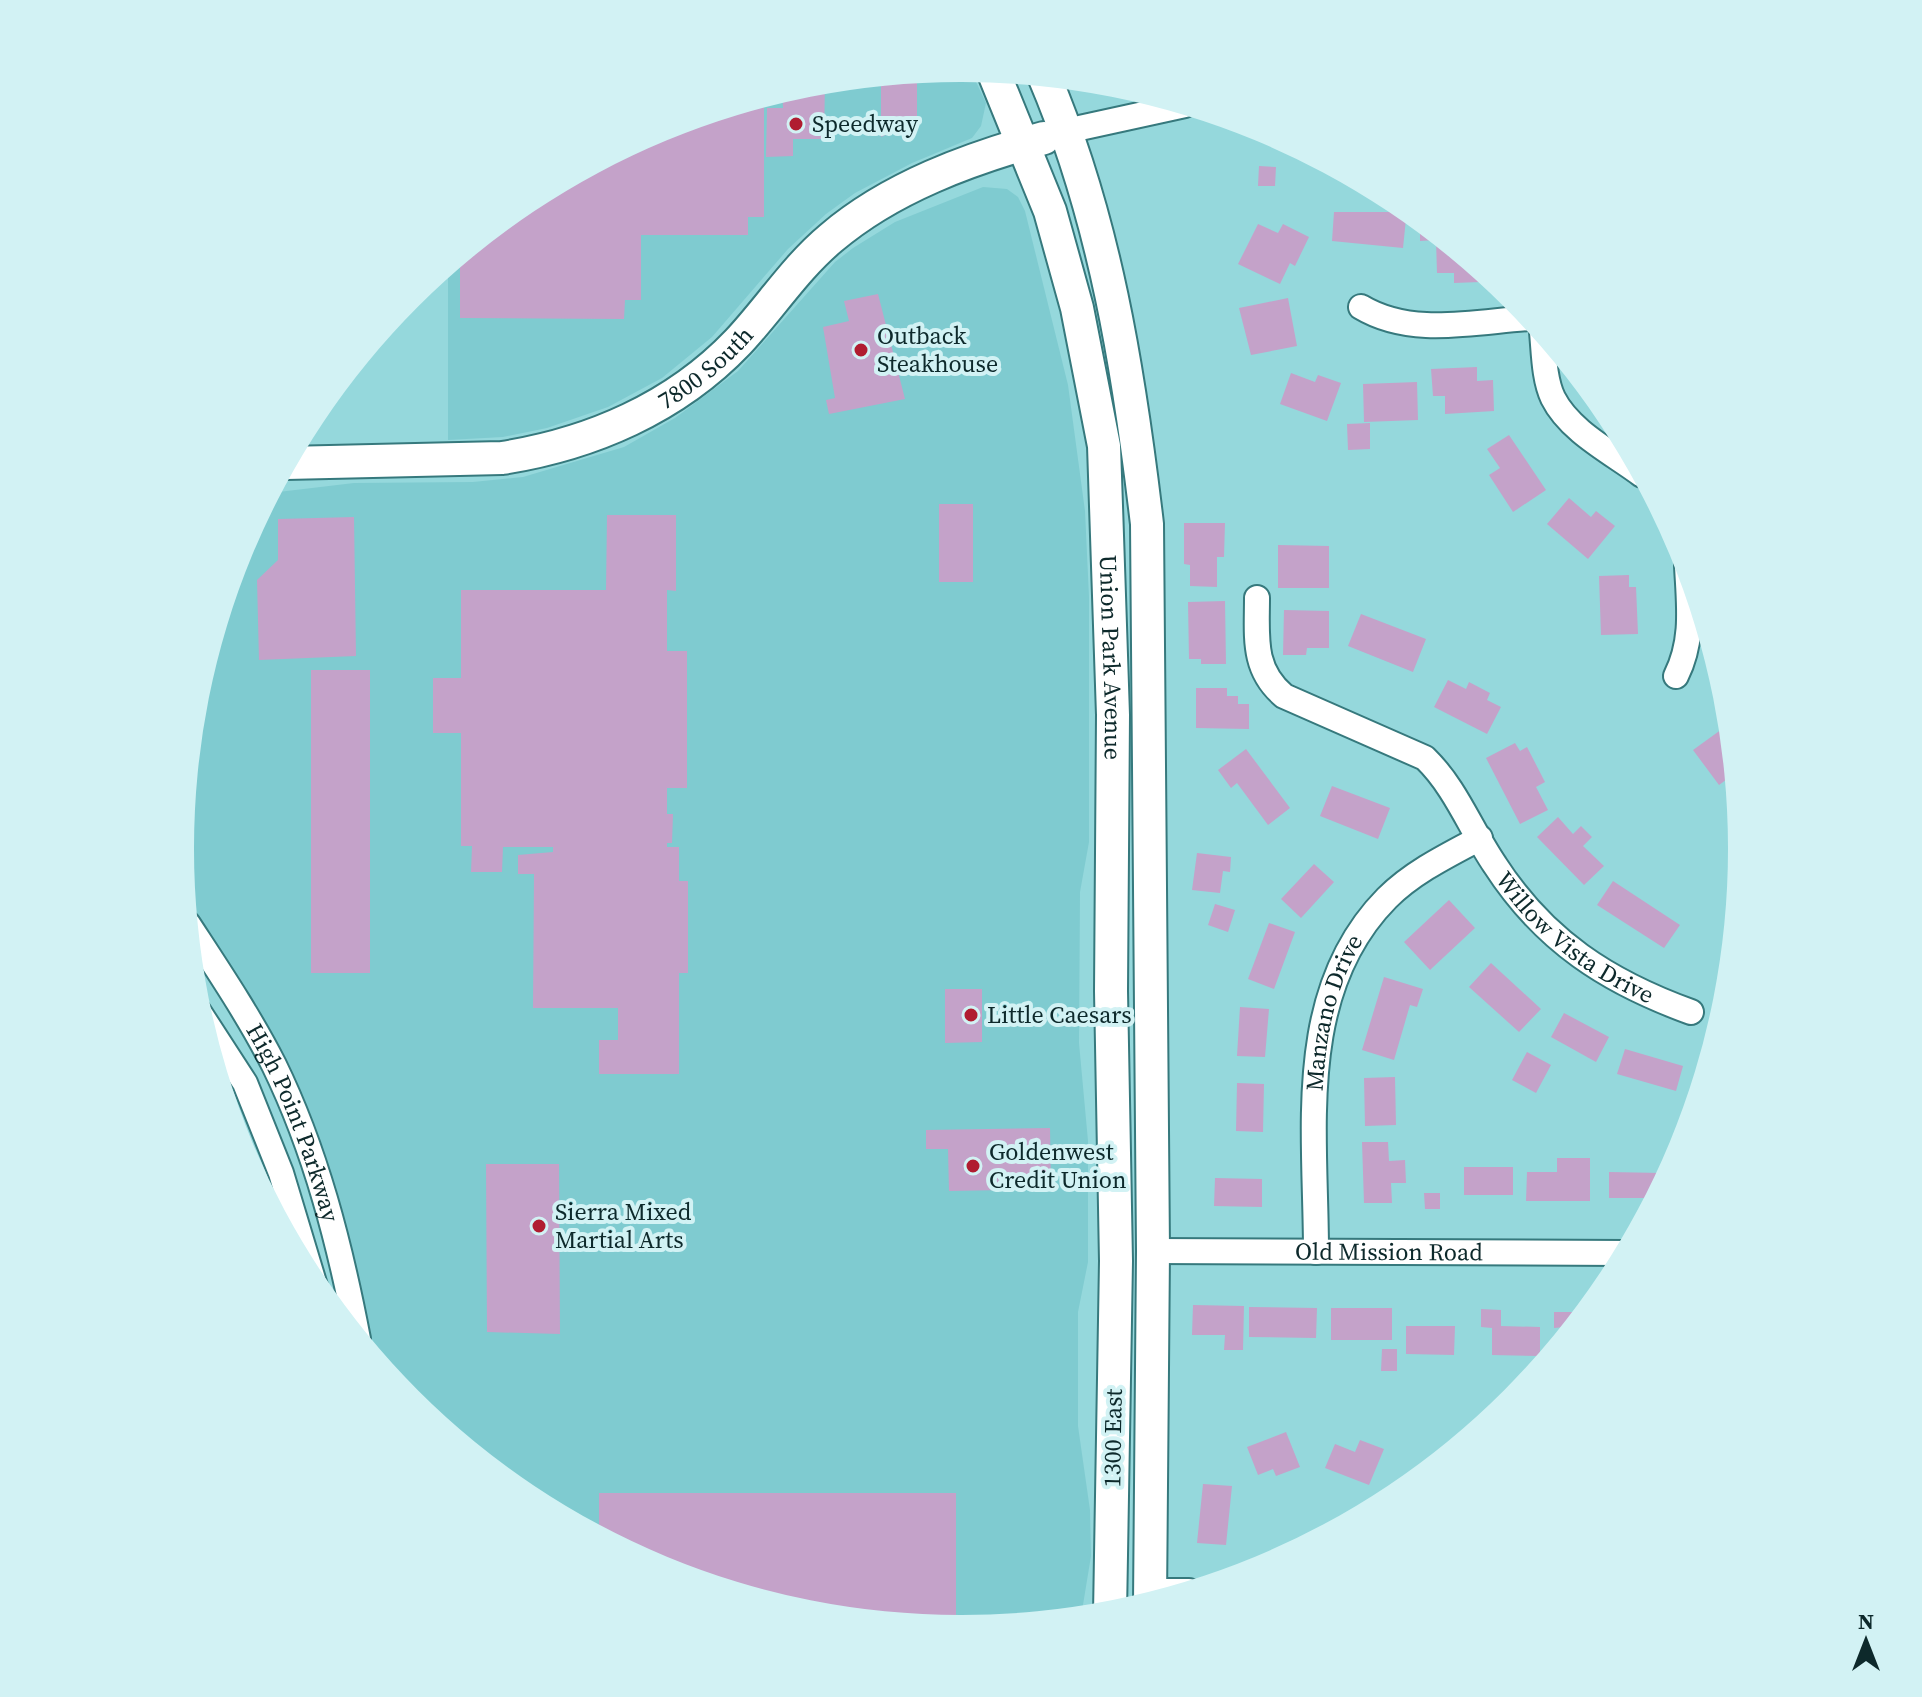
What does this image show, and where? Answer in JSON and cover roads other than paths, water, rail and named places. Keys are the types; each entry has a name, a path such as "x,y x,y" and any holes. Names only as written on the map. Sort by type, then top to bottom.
{"main road":[{"name":"Union Park Avenue","path":"998,83 1050,211 1077,308 1104,446 1113,699 1111,991 1116,1261"},
{"name":"Union Park Avenue","path":"1049,88 1066,131 1116,306 1135,414 1147,556 1153,1251"},
{"name":"7800 South","path":"298,463 502,458 533,453 598,434 653,408 695,382 736,344 812,255 864,213 924,180 1066,131"},
{"path":"1104,446 1115,450 1121,464 1129,511 1147,556"},
{"name":"1300 East","path":"1150,1591 1153,1251"},
{"name":"1300 East","path":"1110,1600 1116,1261"}],"street":[{"path":"1066,131 1164,110"},
{"path":"1361,307 1383,320 1410,326 1514,319"},
{"path":"1544,352 1553,398 1564,414 1621,458"},
{"name":"Willow Vista Drive","path":"1257,598 1257,654 1262,670 1284,696 1425,758 1438,770 1519,899 1547,930 1616,981 1691,1012"},
{"path":"1676,676 1687,655 1689,608"},
{"name":"Manzano Drive","path":"1316,1252 1316,1070 1320,1022 1333,979 1354,938 1388,897 1431,864 1480,838"},
{"name":"High Point Parkway","path":"201,945 275,1067 324,1190 343,1258 354,1316"},
{"name":"High Point Parkway","path":"221,1045 245,1083 281,1173 300,1237"},
{"name":"Old Mission Road","path":"1153,1251 1612,1253"}],"place":[{"name":"Speedway","path":"796,124"},
{"name":"Outback Steakhouse","path":"861,350"},
{"name":"Little Caesars","path":"971,1015"},
{"name":"Goldenwest Credit Union","path":"973,1166"},
{"name":"Sierra Mixed Martial Arts","path":"539,1226"}]}
